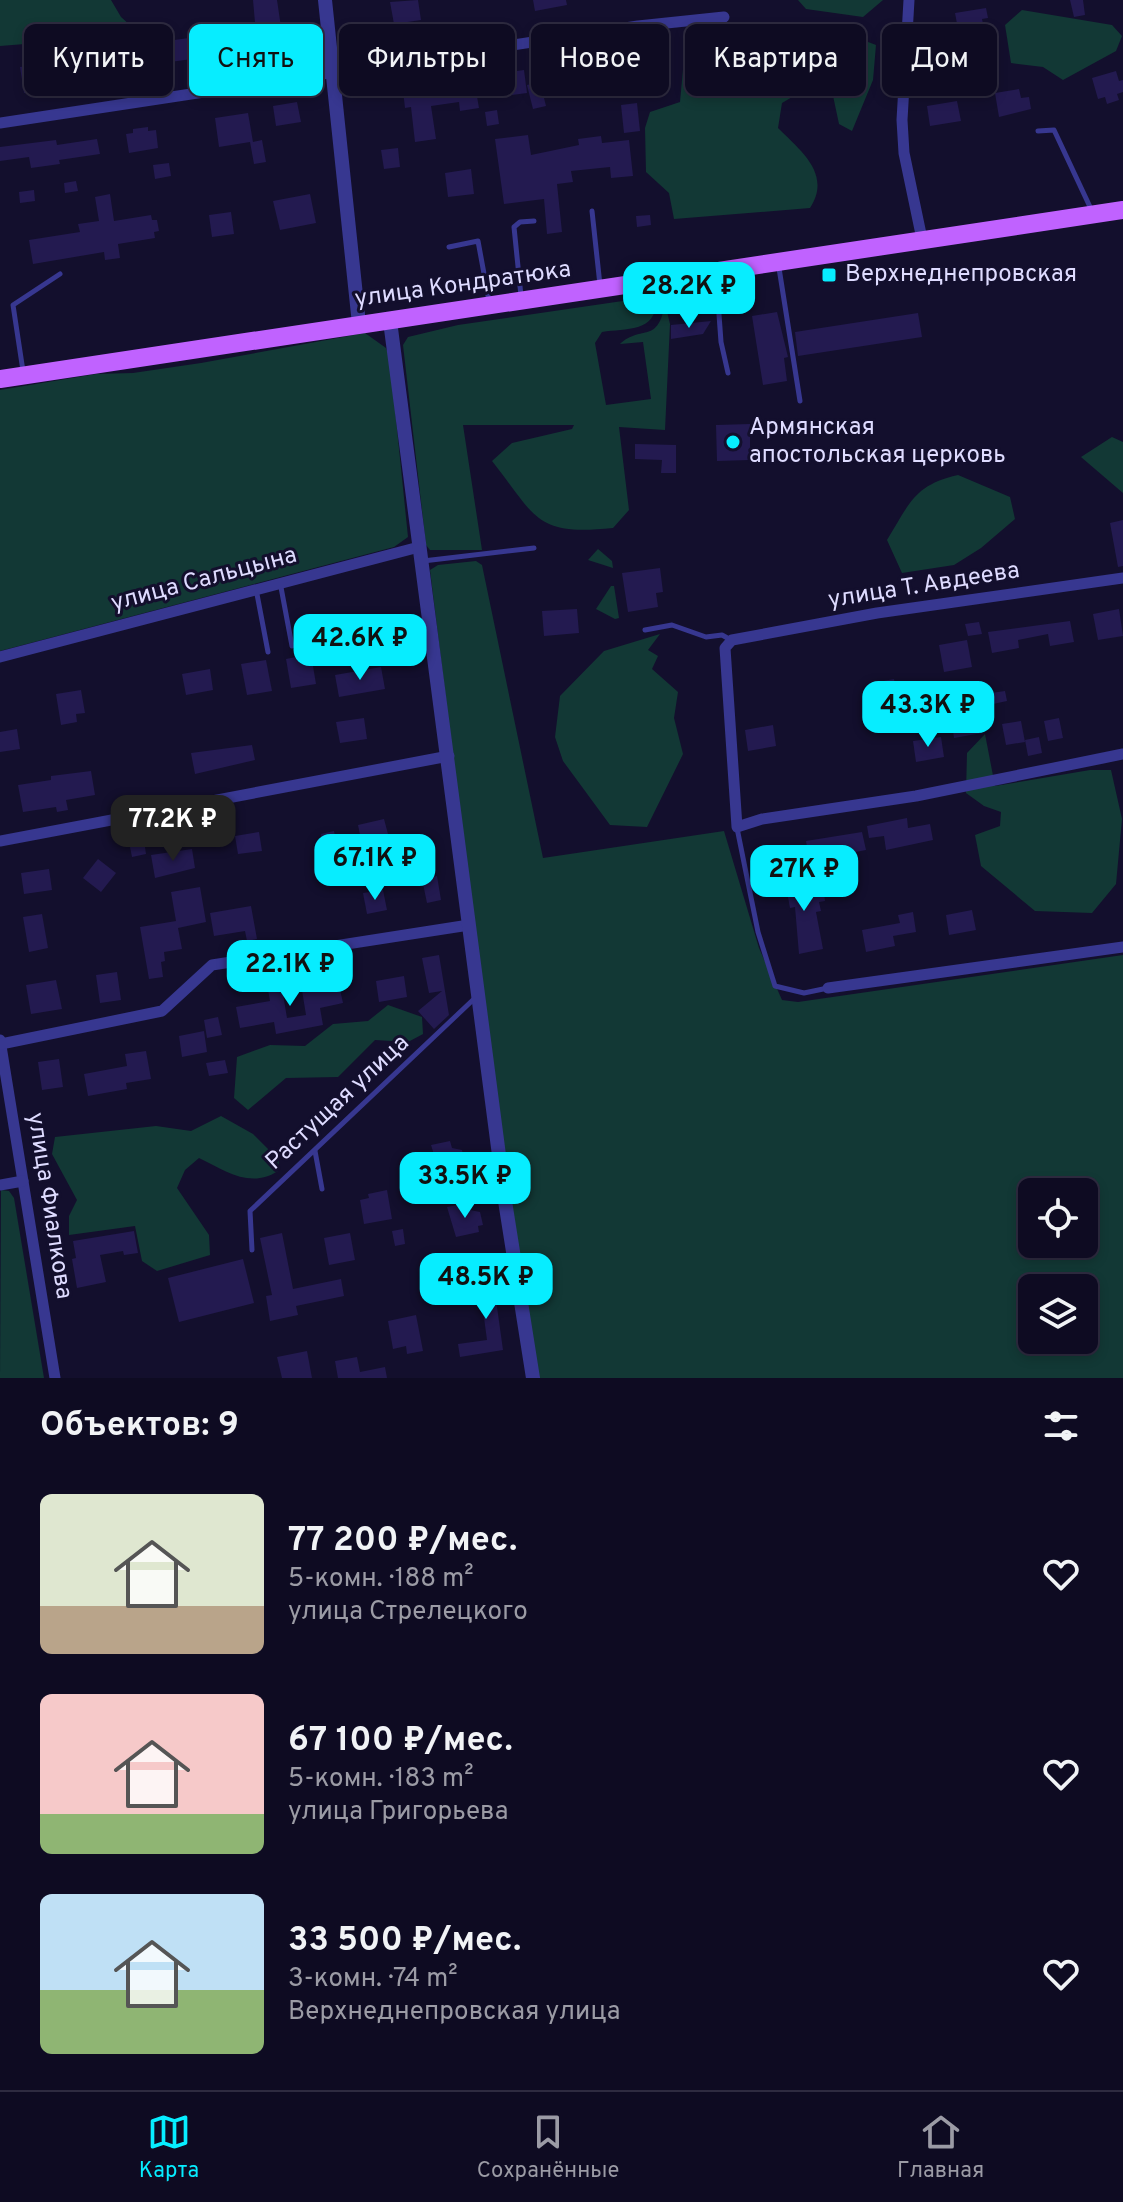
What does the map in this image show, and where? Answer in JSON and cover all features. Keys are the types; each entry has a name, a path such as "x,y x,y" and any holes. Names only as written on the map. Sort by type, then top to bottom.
{"main road":[{"name":"улица Кондратюка","path":"0,379 1123,210"}],"street":[{"path":"325,0 335,71 359,324"},
{"path":"909,0 902,120 904,153 922,239"},
{"path":"0,123 335,71 724,17"},
{"path":"390,321 478,995 533,1378"},
{"name":"улица Сальцына","path":"0,657 280,581 421,554"},
{"name":"улица Т. Авдеева","path":"732,640 877,613 1123,578"},
{"path":"732,640 725,648 725,662 737,827 762,819 916,796 1123,754"},
{"path":"0,841 449,756"},
{"path":"0,1042 162,1011 212,965 469,925"},
{"path":"828,988 1123,947"},
{"name":"улица Фиалкова","path":"0,1042 55,1378"},
{"path":"0,1185 23,1181"}],"lane":[{"path":"1038,131 1054,130 1094,215"},
{"path":"592,211 601,290"},
{"path":"522,301 514,227 520,222 534,221"},
{"path":"449,247 478,241 490,306"},
{"path":"779,263 800,401"},
{"path":"716,272 728,373"},
{"path":"23,376 13,305 60,274"},
{"path":"676,311 719,303"},
{"path":"421,554 534,548"},
{"path":"280,581 292,646"},
{"path":"256,588 268,652"},
{"path":"645,630 672,625 732,640"},
{"path":"737,827 758,932 775,986 804,993 828,988"},
{"name":"Растущая улица","path":"252,1250 250,1211 478,995"},
{"path":"314,1150 322,1189"}],"green space":[{"path":"0,0 111,0 129,24 24,24 24,44 0,46"},
{"path":"798,0 883,0 863,17 806,9"},
{"path":"1022,10 1112,25 1122,36 1116,51 1063,80 1043,67 1011,63 1005,25"},
{"path":"866,41 876,45 873,80 852,131 839,124 833,96 866,96"},
{"path":"685,47 685,96 794,96 782,103 778,128 804,154 816,174 816,196 810,208 674,219 669,193 646,172 645,128 650,112 680,102"},
{"path":"650,297 656,301 651,319 638,327 602,332 595,343 606,405 651,399 643,342 620,344 653,329 662,316 665,303 670,324 665,430 619,427 629,510 613,528 587,530 552,525 529,509 492,461 512,443 572,429 574,425 463,425 482,550 430,550 426,545 403,345 408,337 458,325"},
{"path":"365,333 386,348 390,360 408,537 394,547 0,651 0,390 96,374 133,373 201,363"},
{"path":"1112,437 1123,442 1123,493 1081,457"},
{"path":"958,475 1010,497 1015,519 981,548 954,565 902,573 887,540 922,490"},
{"path":"598,549 612,561 613,568 588,560"},
{"path":"476,561 482,565 543,858 724,831 759,948 782,1000 798,1002 1123,955 1123,1378 538,1378 494,1090 430,570 438,565"},
{"path":"614,586 619,618 615,619 596,609"},
{"path":"660,634 648,650 658,656 652,669 678,692 674,718 683,754 647,827 610,825 563,761 555,737 560,696 604,651"},
{"path":"985,734 995,786 1090,770 1111,770 1122,819 1116,884 1092,913 1035,911 981,866 975,835 1000,826 1001,812 984,806 966,793 967,753"},
{"path":"388,1005 422,1017 423,1034 408,1042 375,1040 338,1077 286,1078 248,1110 234,1098 237,1057 270,1045 305,1046 333,1024 368,1021"},
{"path":"221,1116 253,1134 279,1160 278,1171 258,1178 228,1173 199,1158 185,1170 177,1188 209,1235 210,1255 157,1271 142,1261 135,1226 69,1235 69,1216 77,1200 52,1154 55,1137 156,1126 191,1131"},
{"path":"1,1190 9,1191 14,1198 44,1378 0,1378"}],"building":[{"path":"253,0 277,0 281,24 255,24"},
{"path":"418,0 421,20 394,24 390,2"},
{"path":"533,0 566,0 567,5 535,11"},
{"path":"1070,0 1083,0 1085,15 1074,17"},
{"path":"986,8 988,18 982,19 983,24 957,24 955,13"},
{"path":"189,38 189,59 173,62 173,40"},
{"path":"24,66 24,93 20,67"},
{"path":"524,70 527,93 515,95 515,71"},
{"path":"1116,71 1119,81 1123,80 1123,92 1117,94 1119,100 1107,104 1105,97 1098,99 1092,78"},
{"path":"531,84 531,96 544,96 546,106 533,109 527,85"},
{"path":"1019,89 1021,98 1029,97 1031,109 999,117 997,93"},
{"path":"404,96 477,96 479,108 460,111 459,102 431,106 436,139 415,142 411,107 405,108"},
{"path":"957,101 961,121 930,126 927,106"},
{"path":"297,102 301,122 276,126 273,106"},
{"path":"637,103 640,131 624,133 621,105"},
{"path":"497,110 499,124 487,126 485,112"},
{"path":"248,113 253,142 262,140 266,162 254,164 250,142 219,147 215,118"},
{"path":"148,127 148,131 156,130 158,148 129,153 126,134 133,133 133,129"},
{"path":"528,135 531,155 579,145 578,139 601,136 602,143 629,140 633,176 611,178 610,167 571,171 573,182 557,184 562,232 547,234 544,199 504,204 495,139"},
{"path":"97,139 100,154 59,160 60,164 31,168 29,157 0,161 0,147 56,140 57,145"},
{"path":"398,148 400,167 384,169 381,150"},
{"path":"169,163 171,176 155,179 153,165"},
{"path":"471,169 474,194 448,197 445,173"},
{"path":"76,181 78,191 65,193 64,183"},
{"path":"34,190 35,201 20,203 19,192"},
{"path":"110,194 114,221 151,215 152,220 157,220 159,231 154,232 155,238 118,244 120,258 105,260 104,252 33,264 29,240 80,232 78,224 99,221 95,197"},
{"path":"310,194 316,223 280,230 273,201"},
{"path":"231,212 234,234 212,237 209,215"},
{"path":"650,215 651,225 637,227 636,216"},
{"path":"777,312 788,357 784,358 787,381 763,385 752,316"},
{"path":"918,313 922,337 798,356 795,332"},
{"path":"711,321 703,334 671,339 671,325"},
{"name":"Армянская апостольская церковь","path":"750,424 750,460 717,461 716,425"},
{"path":"635,444 676,445 676,473 661,473 662,460 635,459"},
{"path":"1123,520 1123,566 1118,567 1110,523"},
{"path":"660,568 663,592 656,593 658,607 628,612 622,573"},
{"path":"577,609 579,633 544,636 542,611"},
{"path":"1119,609 1123,636 1098,640 1093,614"},
{"path":"1070,621 1074,642 1050,646 1048,634 1018,640 1019,648 992,653 988,632"},
{"path":"979,622 982,634 968,636 965,624"},
{"path":"967,640 972,667 944,672 939,645"},
{"path":"311,654 316,684 291,688 286,659"},
{"path":"266,660 272,691 247,695 241,664"},
{"path":"381,667 385,689 339,697 335,675"},
{"path":"210,669 213,690 186,695 182,674"},
{"path":"894,679 899,701 877,705 874,690 879,689 878,682"},
{"path":"81,690 85,713 76,714 77,722 61,725 56,694"},
{"path":"1005,691 1007,701 993,704 991,693"},
{"path":"979,712 982,733 954,738 951,717"},
{"path":"364,718 367,739 340,743 336,722"},
{"path":"1059,718 1063,738 1048,741 1044,721"},
{"path":"1021,721 1025,742 1006,745 1002,724"},
{"path":"773,725 776,746 748,751 745,730"},
{"path":"17,729 20,749 0,752 0,732"},
{"path":"941,737 944,757 916,762 913,741"},
{"path":"1039,737 1042,753 1028,756 1025,740"},
{"path":"252,745 255,760 195,774 191,753"},
{"path":"91,771 95,795 66,800 68,810 57,812 56,807 23,812 18,785 51,780 51,776"},
{"path":"907,818 908,828 930,824 933,840 886,850 884,836 869,838 867,826"},
{"path":"384,819 388,834 361,840 358,825"},
{"path":"334,831 338,852 349,850 351,860 327,865 321,834"},
{"path":"259,832 262,851 238,854 235,836"},
{"path":"862,832 866,850 835,856 840,882 821,885 816,858 809,859 806,841"},
{"path":"144,840 146,854 132,857 129,842"},
{"path":"192,849 195,868 155,878 151,855"},
{"path":"98,859 116,873 101,892 83,878"},
{"path":"49,869 52,890 24,894 21,873"},
{"path":"437,876 441,900 427,903 422,879"},
{"path":"797,878 800,891 823,886 825,901 819,902 821,911 816,912 823,949 799,954 795,907 790,908 787,892 776,894 774,882"},
{"path":"200,887 206,922 178,928 182,949 164,952 165,961 161,962 163,977 149,979 140,927 176,921 171,892"},
{"path":"383,890 387,910 367,914 363,893"},
{"path":"251,906 257,939 247,941 245,931 214,936 210,913"},
{"path":"972,910 976,930 949,935 946,915"},
{"path":"913,912 916,932 893,936 895,946 866,952 862,930 900,923 898,915"},
{"path":"42,914 48,948 29,952 23,917"},
{"path":"439,955 449,1015 434,1029 418,1011 442,991 429,993 422,958"},
{"path":"117,972 121,1000 100,1003 96,975"},
{"path":"314,976 317,990 339,985 343,1003 320,1008 323,1025 276,1034 274,1022 240,1028 236,1007 270,1001 267,984 281,982 287,1018 306,1015 300,978"},
{"path":"404,976 407,997 379,1002 376,981"},
{"path":"56,980 62,1009 31,1014 26,985"},
{"path":"218,1017 222,1035 207,1038 204,1020"},
{"path":"204,1031 207,1052 182,1057 179,1036"},
{"path":"146,1051 151,1079 126,1083 127,1089 88,1096 84,1074 127,1066 125,1054"},
{"path":"59,1059 63,1087 42,1090 38,1062"},
{"path":"225,1060 228,1073 209,1076 206,1063"},
{"path":"450,1141 452,1148 462,1150 465,1163 460,1164 461,1170 440,1174 431,1145"},
{"path":"387,1190 392,1219 364,1224 360,1200 369,1198 368,1194"},
{"path":"468,1203 470,1210 480,1212 483,1225 478,1226 479,1232 456,1237 447,1207"},
{"path":"403,1229 405,1244 395,1246 392,1231"},
{"path":"134,1231 138,1253 124,1255 123,1251 100,1255 106,1282 77,1288 72,1259 76,1258 73,1241"},
{"path":"282,1233 293,1289 341,1279 344,1296 296,1306 298,1315 270,1321 266,1296 272,1295 260,1238"},
{"path":"350,1233 355,1260 329,1265 324,1238"},
{"path":"243,1259 254,1303 179,1322 168,1278"},
{"path":"492,1271 503,1350 460,1357 458,1344 487,1340 478,1273"},
{"path":"416,1315 423,1351 407,1354 406,1346 393,1349 388,1321"},
{"path":"307,1351 312,1378 282,1378 277,1357"},
{"path":"357,1357 360,1372 385,1367 387,1378 338,1378 335,1361"}],"place":[{"name":"Верхнеднепровская","path":"829,275"},
{"name":"Армянская апостольская церковь","path":"733,442"}]}
